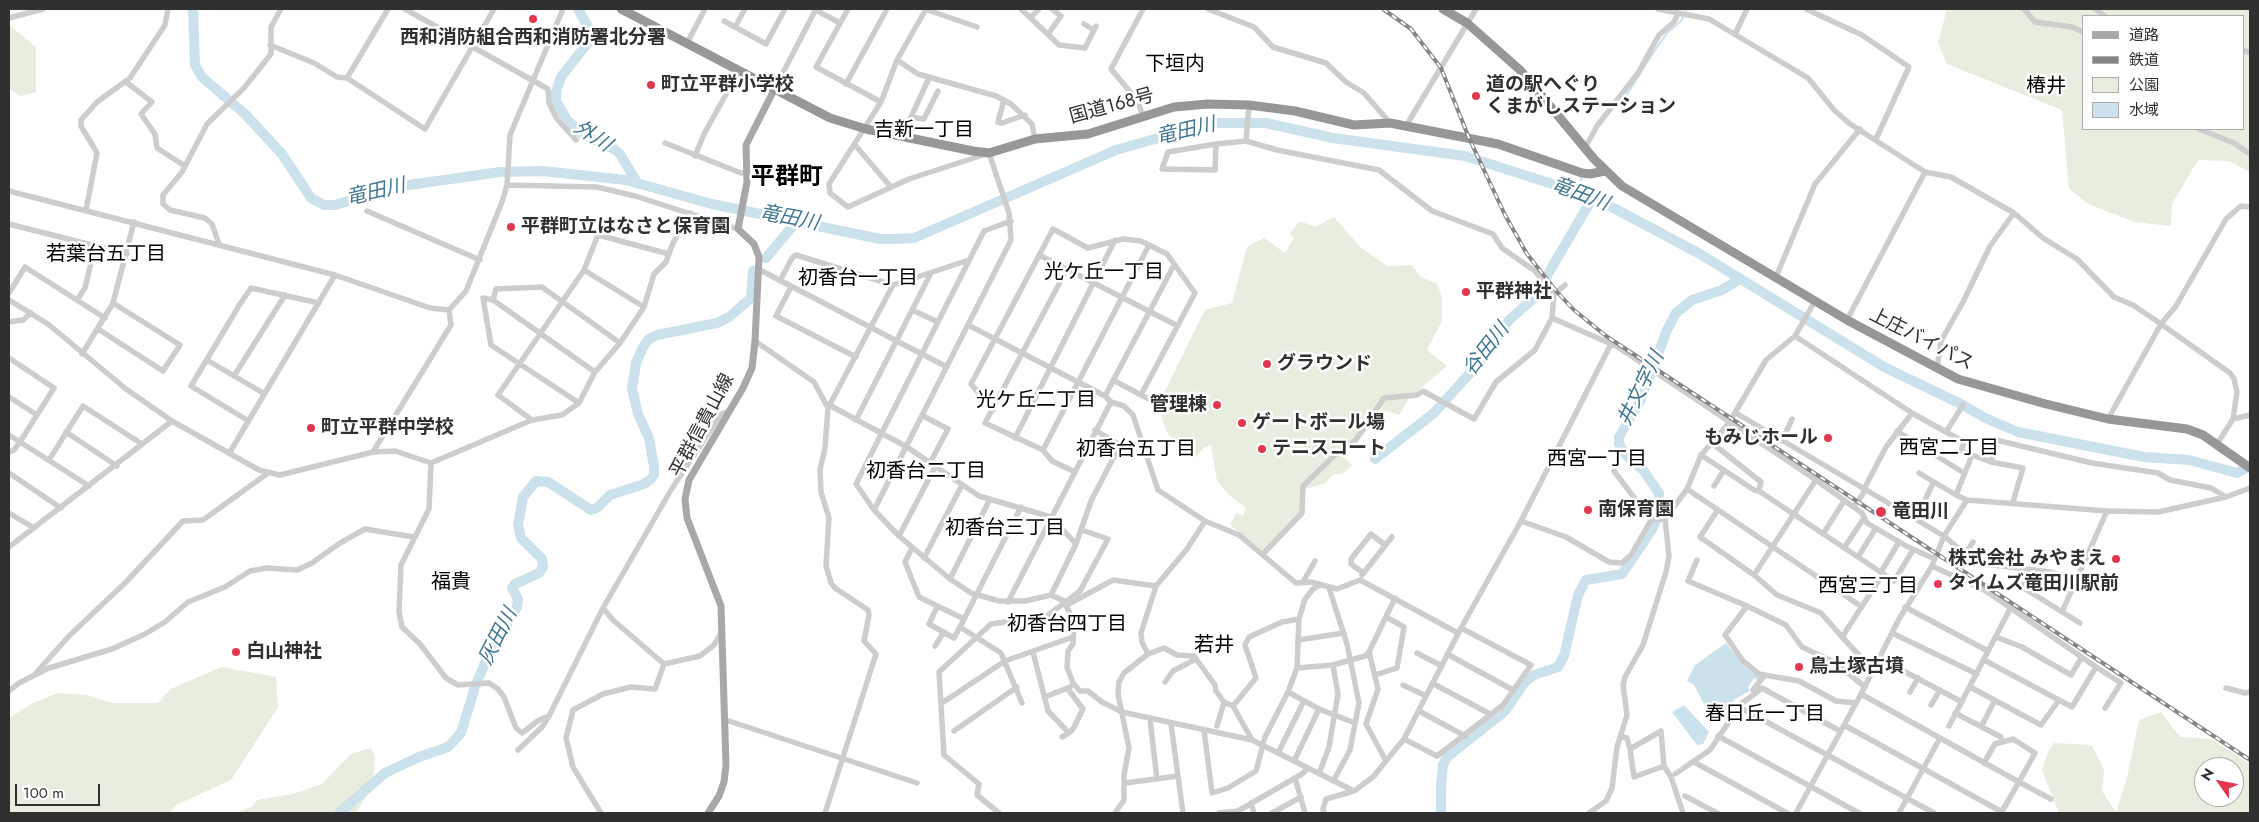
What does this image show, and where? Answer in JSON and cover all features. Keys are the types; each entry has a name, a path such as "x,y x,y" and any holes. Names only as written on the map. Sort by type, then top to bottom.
{"highway":[{"name":"国道168号","path":"621,9 830,118 901,136 989,153 1035,139 1088,134 1174,107 1208,104 1249,105 1295,111 1354,125 1390,123 1498,144 1582,173 1590,174 1605,171"},
{"name":"上庄バイパス","path":"1443,9 1467,23 1520,70 1605,171 1635,196 1704,233 1776,277 1814,303 1958,379 1981,387 2108,419 2187,429 2203,435 2250,468"}],"main road":[{"path":"738,228 747,173 746,145 774,90"},
{"name":"平群信貴山線","path":"708,813 719,796 724,782 726,720 721,606 687,518 685,499 690,480 744,388 752,368 760,270 757,249 751,240 738,228"}],"street":[{"path":"9,18 43,9"},
{"path":"86,210 97,153 81,126 81,120 97,102 126,82 165,25 168,9"},
{"path":"219,244 212,224 205,218 170,210 163,204 163,195 185,166 208,124 244,88 271,54 272,27 281,9"},
{"path":"347,78 388,9"},
{"path":"405,9 548,89 549,103 557,119 576,140"},
{"path":"270,45 314,63 331,74 347,78 425,130 494,9"},
{"path":"373,452 451,325 449,310 466,291 480,260 507,182 507,153 510,135 562,9"},
{"path":"687,43 703,9"},
{"path":"735,27 745,9"},
{"path":"724,21 766,44 785,9"},
{"path":"774,90 815,9 840,23"},
{"path":"848,9 816,67 881,102"},
{"path":"846,84 886,9"},
{"path":"874,510 1009,247 1012,231 1011,221 989,153 890,186 848,207 830,193 829,184 855,146 881,102 897,60 926,9 977,27"},
{"path":"1022,9 1059,45 1085,48 1095,28 1084,24"},
{"path":"1031,17 1038,9"},
{"path":"1048,34 1061,16 1052,9"},
{"path":"1143,9 1112,69 1137,100 1143,116"},
{"path":"1208,9 1254,27 1272,46 1326,63 1346,82 1364,93 1390,123"},
{"path":"1406,126 1476,9"},
{"path":"1658,9 1709,19 1808,78 1834,110 1860,129 1925,172 1952,177 2014,213 2042,238 2077,259 2114,297 2133,305 2202,352 2234,378 2236,392 2233,419 2221,447"},
{"path":"1735,34 1748,9"},
{"path":"1806,9 1862,35 1909,67 1876,139"},
{"path":"2024,9 2034,22 2072,27 2082,32"},
{"path":"1585,148 1597,126 1617,104 1638,73 1659,35 1674,22 1679,13"},
{"path":"897,60 918,74 996,96 1004,100 1025,116 1032,124 1035,139"},
{"path":"695,156 704,134 739,71"},
{"path":"901,136 929,78"},
{"path":"126,82 152,102 141,114 155,134 157,148 185,166"},
{"path":"911,117 924,119 938,91"},
{"path":"1004,100 998,122 1002,123 1025,116"},
{"path":"1246,141 1249,105"},
{"path":"1776,277 1815,184 1860,129"},
{"path":"2202,130 2234,143 2250,154"},
{"path":"1216,144 1215,170 1162,169 1168,152 1216,144 1246,141 1277,150 1379,170 1432,211 1492,234 1502,248 1535,271 1554,294 1552,318 1535,350 1496,382 1474,419 1423,391 1417,395 1384,398 1355,441 1330,460 1303,486 1302,513 1263,554"},
{"path":"665,143 741,173 747,173"},
{"path":"855,146 890,186"},
{"path":"1847,320 1925,172"},
{"path":"507,182 596,187 738,228"},
{"path":"9,191 335,275 430,308 449,310"},
{"path":"2108,419 2161,324 2176,306 2226,219 2240,206 2250,207"},
{"path":"367,211 480,260"},
{"path":"9,300 32,313 82,354 172,421 268,473 280,475 291,473 373,452 395,451 431,463 532,420 562,415 578,403 595,372 620,343 644,307 654,274 669,254 690,213"},
{"path":"1938,368 1940,341 1963,302 1990,246 2014,213"},
{"path":"1011,221 984,231 856,484 874,510 898,536 950,579 976,595 1008,602 1025,601 1051,595 1065,603 1074,627 1074,644 1068,651 1068,674 1080,690 1088,691 1102,702 1122,712 1252,740 1354,791"},
{"path":"82,354 113,303 134,222"},
{"path":"9,224 127,254"},
{"path":"993,410 971,384 1053,229 1088,248 1116,240 1142,241 1167,254 1195,293 1141,395"},
{"path":"532,420 498,395 584,270 598,236 669,254"},
{"path":"1014,438 1116,240"},
{"path":"1043,450 1149,245"},
{"path":"77,300 85,288 95,246"},
{"path":"780,281 792,258 796,255 893,285 969,260"},
{"path":"1039,255 1178,326"},
{"path":"1105,396 1174,264"},
{"path":"9,293 25,267 105,318"},
{"path":"1067,269 986,423 1014,438 1043,450 1052,461 1073,471"},
{"path":"584,270 644,307"},
{"path":"760,270 947,367"},
{"path":"856,420 932,273"},
{"path":"230,452 263,393 335,275"},
{"path":"826,813 876,654 864,641 869,615 868,610 831,584 826,566 829,518 821,492 820,470 830,407 893,285"},
{"path":"1554,294 1565,285"},
{"path":"791,286 776,316 856,357"},
{"path":"493,300 496,290 542,287 620,343"},
{"path":"247,420 191,386 251,288 319,303"},
{"path":"234,376 285,295"},
{"path":"578,403 491,344 484,298 493,300 595,372"},
{"path":"98,329 163,371 180,345 113,303"},
{"path":"1521,521 1566,537 1609,562 1622,563 1631,556 1658,520 1687,489 1701,455 1736,413 1766,360 1796,334 1814,303"},
{"path":"912,310 938,322"},
{"path":"9,322 22,320 32,313"},
{"path":"1552,318 1611,344 1816,480 1862,514 1876,528 1913,550 1935,559"},
{"path":"968,325 1105,396 1110,402 1124,406 1132,415 1158,490 1205,521 1239,535 1296,583 1303,582 1336,589 1360,580 1531,665 1503,705 1437,756 1404,739"},
{"path":"1796,334 1912,413 1964,442 1960,451 1991,462 2023,468 2013,502"},
{"path":"755,341 814,382 830,407 907,447 962,485 990,499 1051,517 1076,544"},
{"path":"1324,813 1323,804 1326,799 1354,791 1373,777 1404,739 1447,654 1521,521 1611,344"},
{"path":"9,358 54,388 20,442 14,450 9,452"},
{"path":"207,360 263,393"},
{"path":"1112,380 1155,402"},
{"path":"9,396 37,415"},
{"path":"1008,602 1073,471 1110,402"},
{"path":"1946,432 1963,405"},
{"path":"49,460 84,406 142,444"},
{"path":"518,750 542,728 603,608 690,459 721,414 730,411"},
{"path":"1736,413 1944,536 1976,563 2050,572 2077,580"},
{"path":"1854,508 1886,447 1912,413"},
{"path":"2233,419 2250,415"},
{"path":"898,536 933,465 948,428 923,416"},
{"path":"1782,441 1792,419"},
{"path":"9,547 117,466 172,421"},
{"path":"1051,595 1076,544 1092,501 1120,445 1095,430"},
{"path":"1897,431 1964,473"},
{"path":"66,432 117,466"},
{"path":"9,435 89,486"},
{"path":"1991,462 1996,440 2092,463 2158,473 2170,480 2211,488 2226,496"},
{"path":"1712,443 1761,482 1759,491"},
{"path":"1701,455 1754,490 1759,491 1894,581 1913,550"},
{"path":"1956,494 1972,455"},
{"path":"431,463 429,510 401,565 399,612 402,627 420,644 446,678 458,685 489,683 498,688 504,697 516,728 522,733 539,720 549,716"},
{"path":"1714,486 1724,470"},
{"path":"1589,813 1606,801 1612,788 1617,747 1622,737 1627,715 1623,685 1625,677 1643,645 1666,572 1669,556 1658,520 1614,471"},
{"path":"9,473 61,508"},
{"path":"33,677 68,636 126,582 183,521 203,520 268,473"},
{"path":"1919,473 1933,483 1967,500 2013,502 2107,511 2158,512 2226,496 2250,488"},
{"path":"1754,574 1816,480"},
{"path":"1925,500 1933,483"},
{"path":"924,558 962,485"},
{"path":"1687,489 1862,607"},
{"path":"950,579 990,499"},
{"path":"1796,813 1865,687 1905,607 1932,566 1944,536 1967,500"},
{"path":"1823,534 1844,501"},
{"path":"937,607 930,624 954,638 1020,507"},
{"path":"1717,511 1700,538 1754,574 1777,595 1820,614 1873,670"},
{"path":"2062,612 2107,511"},
{"path":"9,512 34,528"},
{"path":"1844,548 1864,518"},
{"path":"1148,654 1142,642 1141,633 1156,586 1187,549 1205,521"},
{"path":"1858,557 1876,528"},
{"path":"9,691 19,682 49,668 112,649 146,634 165,622 188,602 225,587 250,571 267,568 297,570 365,529 414,537"},
{"path":"999,813 977,794 979,784 944,755 939,672 991,624 1047,616 1080,591 1108,539 1082,530"},
{"path":"1362,572 1351,564 1351,558 1370,534 1385,545"},
{"path":"1360,580 1362,572 1392,536"},
{"path":"1842,637 1862,607 1899,542"},
{"path":"1965,554 1973,542"},
{"path":"912,548 905,562 919,597 964,618"},
{"path":"1697,560 1688,581 1786,625 1802,647 1834,662 1865,687"},
{"path":"1303,582 1315,561"},
{"path":"1932,566 1986,591 2008,605 2010,610 2121,683 2105,708"},
{"path":"2034,570 2022,587 2080,623"},
{"path":"1065,603 1113,580 1156,586"},
{"path":"1204,730 1212,793 1228,788 1256,770 1262,744 1288,692 1297,668 1299,619 1305,599 1312,589 1320,585"},
{"path":"1329,588 1344,633 1359,702 1350,750 1334,780"},
{"path":"1386,761 1366,724 1378,688 1370,652 1395,598"},
{"path":"1747,606 1725,635 1743,661 1764,676 1799,681 1836,701 1856,703"},
{"path":"1905,607 1988,651"},
{"path":"603,608 613,620 664,664"},
{"path":"1949,726 2010,610"},
{"path":"1375,675 1397,668 1404,626 1386,617"},
{"path":"1233,706 1256,678 1245,645 1248,637 1282,622 1299,619"},
{"path":"960,627 1001,652 1022,703"},
{"path":"664,664 700,656 714,645 722,630"},
{"path":"935,646 944,632"},
{"path":"1298,640 1344,633"},
{"path":"1892,633 1977,674"},
{"path":"942,704 1005,661 1073,637"},
{"path":"1996,637 2022,647 2071,675 2082,657"},
{"path":"1115,813 1124,800 1124,775 1129,748 1118,694 1118,682 1124,673 1148,654 1164,648 1177,655 1194,656 1215,685 1216,691 1224,702 1233,706 1252,740"},
{"path":"1033,652 1048,711 1069,733"},
{"path":"1297,668 1333,665 1370,652"},
{"path":"1418,653 1442,666"},
{"path":"1447,654 1513,690"},
{"path":"1879,658 1962,702"},
{"path":"1165,682 1173,671 1196,659"},
{"path":"1984,660 2072,707 2096,667"},
{"path":"601,813 573,766 566,738 573,710 603,694 630,687 655,689 664,664"},
{"path":"1319,774 1329,747 1338,694 1333,665"},
{"path":"1725,720 1738,703 1747,697 1764,676"},
{"path":"1910,692 1918,678"},
{"path":"1044,697 1068,689 1073,683"},
{"path":"1432,683 1490,714"},
{"path":"1403,685 1426,696"},
{"path":"954,731 1017,687"},
{"path":"1970,687 2041,724 2059,700"},
{"path":"1675,774 1710,750 1739,707 1762,688 1923,769 2001,813 2035,753 2013,739 1995,744 1984,763"},
{"path":"2226,688 2245,693 2250,692"},
{"path":"1062,738 1073,729 1083,709 1068,689"},
{"path":"1931,705 1940,690"},
{"path":"1288,692 1334,716 1355,723"},
{"path":"1861,694 2050,799"},
{"path":"1981,727 1995,700"},
{"path":"1278,753 1304,701"},
{"path":"1216,726 1224,702"},
{"path":"1739,707 1826,756 1934,813"},
{"path":"1294,761 1319,709"},
{"path":"1419,711 1465,736"},
{"path":"1955,714 2001,737"},
{"path":"1150,718 1157,778"},
{"path":"726,720 917,783"},
{"path":"1171,724 1183,813"},
{"path":"1630,748 1661,731 1664,766 1683,813"},
{"path":"1718,736 1859,813"},
{"path":"1622,737 1627,738 1634,777 1664,766"},
{"path":"1898,813 1940,738"},
{"path":"1694,762 1787,813"},
{"path":"1219,813 1238,810 1295,778 1308,768"},
{"path":"1125,783 1178,776"},
{"path":"1295,778 1305,813"},
{"path":"1272,813 1301,796"},
{"path":"1685,796 1717,813"},
{"path":"1251,803 1254,813"},
{"path":"1285,805 1287,813"}],"green space":[{"path":"1947,9 2250,9 2250,172 2229,161 2198,160 2172,204 2171,226 2135,222 2088,204 2069,189 2062,110 1947,64 1938,43"},
{"path":"9,25 36,47 36,92 21,96 9,89"},
{"path":"1334,217 1360,247 1387,266 1412,265 1421,277 1437,284 1442,297 1442,321 1427,350 1447,366 1409,398 1399,415 1380,409 1368,430 1343,456 1352,465 1342,474 1334,474 1324,484 1304,489 1305,509 1262,551 1230,525 1236,513 1243,516 1246,508 1230,496 1217,481 1211,445 1204,448 1192,460 1168,434 1157,407 1205,310 1232,303 1247,247 1264,238 1285,253 1294,238 1290,233 1300,221 1315,227"},
{"path":"221,667 276,677 278,707 231,780 176,805 169,813 9,813 9,718 33,703 58,693 86,695 113,703 158,703 171,689"},
{"path":"2161,712 2180,737 2211,739 2239,757 2194,757 2194,807 2244,807 2244,760 2250,764 2250,813 2059,813 2042,770 2047,754 2054,743 2092,745 2104,770 2102,791 2116,812 2127,778 2139,720"},
{"path":"371,748 375,757 373,785 356,813 236,813 253,806 257,800 293,794 322,784 351,754"}],"water":[{"path":"1726,643 1745,667 1760,677 1759,681 1754,678 1748,687 1750,691 1735,699 1724,713 1712,714 1707,710 1694,685 1687,681 1695,665"},
{"path":"1684,705 1709,732 1703,744 1697,745 1672,712"}],"waterway":[{"name":"竜田川","path":"193,9 195,65 202,77 246,115 282,154 311,198 324,205 335,205 395,187 500,172 543,171 626,180 712,204 880,239 914,238 1116,150 1211,123 1266,123 1333,138 1465,156 1593,197 1700,254 1884,367 1963,405 1985,418 2018,432 2144,457 2189,460 2237,473 2250,466"},
{"name":"外川","path":"578,9 588,27 590,40 561,77 556,92 556,101 567,120 583,135 614,149 620,154 638,184"},
{"path":"1623,101 1653,53 1667,33 1681,21 1687,9"},
{"path":"1577,191 1582,177"},
{"name":"谷田川","path":"1375,459 1434,413 1480,362 1509,320 1534,298 1593,197"},
{"name":"灰田川","path":"766,258 797,221"},
{"name":"灰田川","path":"339,813 385,773 419,757 448,747 461,733 484,665 517,607 518,599 512,588 515,584 539,573 543,567 542,559 521,538 518,525 523,497 536,481 548,482 591,510 597,508 610,495 644,484 650,480 654,475 654,466 649,438 638,414 632,389 636,363 643,347 649,339 657,335 717,323 729,317 751,298 753,271"},
{"name":"井文字川","path":"1441,813 1443,765 1447,757 1505,711 1525,682 1534,675 1558,667 1564,656 1578,595 1586,580 1622,574 1653,528 1659,513 1659,493 1643,470 1625,454 1619,444 1619,437 1640,402 1667,330 1676,313 1692,300 1722,290 1740,279"}],"railway":[{"path":"1383,9 1411,29 1441,68 1469,138 1505,215 1527,254 1574,310 1606,336 2250,760"}],"place":[{"name":"西和消防組合西和消防署北分署","path":"533,19"},
{"name":"町立平群小学校","path":"651,85"},
{"name":"道の駅へぐり くまがしステーション","path":"1476,96"},
{"name":"平群町立はなさと保育園","path":"511,227"},
{"name":"平群神社","path":"1466,292"},
{"name":"グラウンド","path":"1267,364"},
{"name":"管理棟","path":"1217,405"},
{"name":"ゲートボール場","path":"1242,423"},
{"name":"町立平群中学校","path":"311,428"},
{"name":"もみじホール","path":"1828,438"},
{"name":"テニスコート","path":"1262,449"},
{"name":"南保育園","path":"1588,510"},
{"name":"竜田川","path":"1881,512"},
{"name":"株式会社 みやまえ","path":"2116,559"},
{"name":"タイムズ竜田川駅前","path":"1938,584"},
{"name":"白山神社","path":"236,652"},
{"name":"鳥土塚古墳","path":"1799,667"}],"district":[{"name":"下垣内","path":"1175,65"},
{"name":"椿井","path":"2046,87"},
{"name":"吉新一丁目","path":"924,131"},
{"name":"平群町","path":"787,178"},
{"name":"若葉台五丁目","path":"106,255"},
{"name":"光ケ丘一丁目","path":"1104,273"},
{"name":"初香台一丁目","path":"858,279"},
{"name":"光ケ丘二丁目","path":"1036,401"},
{"name":"西宮二丁目","path":"1949,449"},
{"name":"初香台五丁目","path":"1136,450"},
{"name":"西宮一丁目","path":"1597,460"},
{"name":"初香台二丁目","path":"926,472"},
{"name":"初香台三丁目","path":"1005,529"},
{"name":"福貴","path":"451,583"},
{"name":"西宮三丁目","path":"1868,587"},
{"name":"初香台四丁目","path":"1067,625"},
{"name":"若井","path":"1214,646"},
{"name":"春日丘一丁目","path":"1765,715"}]}
